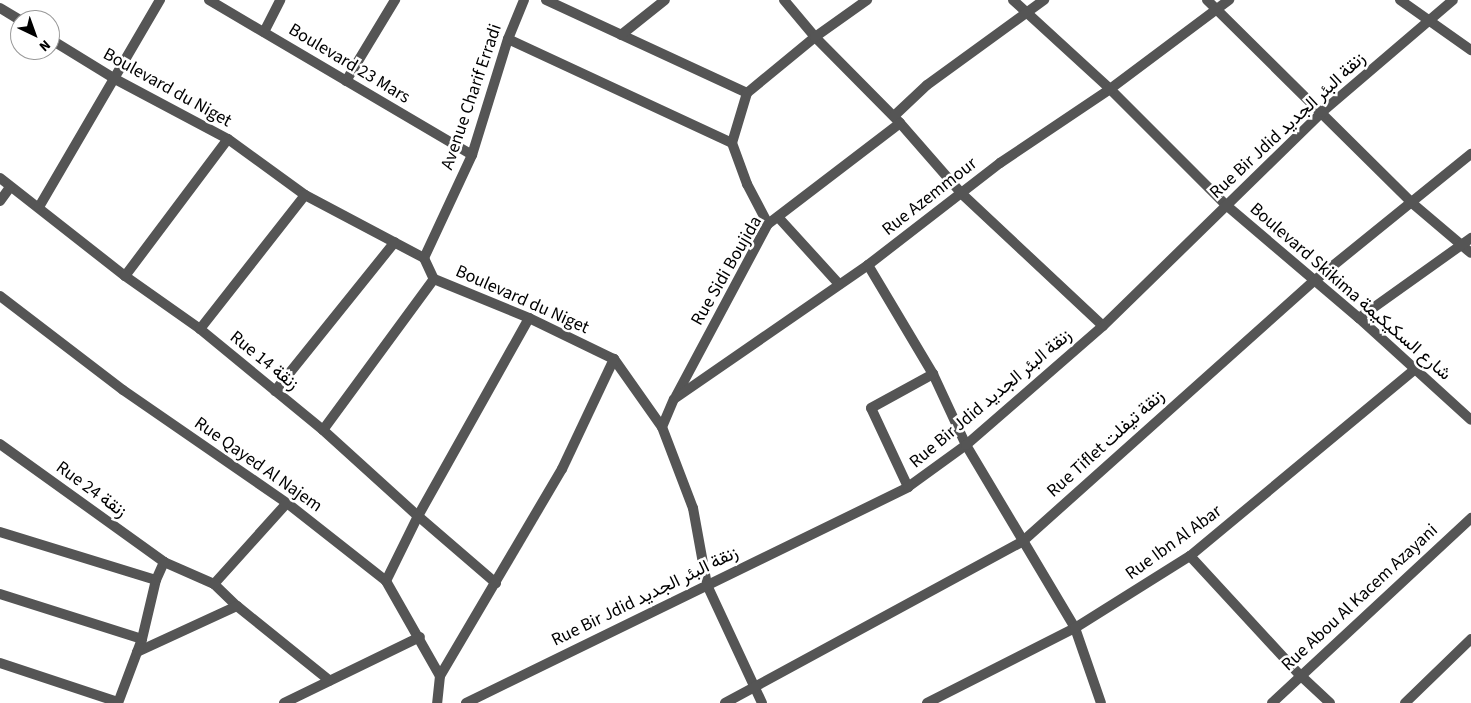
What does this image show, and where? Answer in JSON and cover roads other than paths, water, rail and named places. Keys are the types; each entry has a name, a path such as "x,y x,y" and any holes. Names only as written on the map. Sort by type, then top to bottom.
{"street":[{"path":"39,207 160,0"},
{"name":"Boulevard 23 Mars","path":"209,0 472,155"},
{"path":"264,32 280,0"},
{"path":"346,81 395,0"},
{"name":"Avenue Charif Erradi","path":"424,258 472,155 508,39 524,0"},
{"path":"546,0 747,93"},
{"path":"621,35 665,0"},
{"path":"784,0 815,37 897,119 962,194 1103,326"},
{"path":"768,224 747,184 732,143 747,93 815,37 867,0"},
{"name":"Boulevard Skikima شارع السكيكيمة","path":"1013,0 1110,89 1226,205 1359,318 1471,420"},
{"name":"Rue Sidi Boujida","path":"674,399 768,224 897,119 927,85 1044,0"},
{"path":"1207,0 1412,203 1471,253"},
{"name":"Rue Azemmour","path":"674,399 868,264 962,194 1000,163 1110,89 1229,0"},
{"path":"1400,0 1471,50"},
{"name":"Rue Bir Jdid زنقة البئر الجديد","path":"466,703 908,487 966,445 1103,326 1322,112 1453,0"},
{"path":"508,39 732,143"},
{"name":"Boulevard du Niget","path":"60,45 115,79 228,139 305,195 424,258 434,279 530,318 614,359 662,427 694,508 707,585 762,703"},
{"path":"125,276 228,139"},
{"name":"Rue Tiflet زنقة تيفلت","path":"725,703 1023,541 1314,281 1469,159"},
{"name":"Rue 14 زنقة","path":"0,178 125,276 200,329 323,430 496,583"},
{"path":"0,201 10,187"},
{"path":"200,329 305,195"},
{"path":"778,217 839,284"},
{"path":"1359,318 1471,238"},
{"path":"275,391 395,242"},
{"path":"868,264 933,374 966,445 1075,628 1100,703"},
{"path":"323,430 434,279"},
{"name":"Rue Qayed Al Najem","path":"0,296 123,390 287,503 386,580 420,637 440,676"},
{"path":"386,580 418,516 530,318"},
{"path":"437,703 440,676 562,469 614,359"},
{"name":"Rue Ibn Al Abar","path":"927,703 1075,628 1190,556 1414,370"},
{"path":"908,487 871,408 933,374"},
{"path":"662,427 674,399"},
{"name":"Rue 24 زنقة","path":"0,444 164,562 214,584 237,606 330,682"},
{"path":"214,584 287,503"},
{"name":"Rue Abou Al Kacem Azayani","path":"1272,703 1471,518"},
{"path":"0,532 156,580"},
{"path":"1190,556 1300,675 1330,703"},
{"path":"0,663 118,702 142,639 156,580 164,562"},
{"path":"0,594 142,639"},
{"path":"137,652 237,606"},
{"path":"284,703 420,637"},
{"path":"1404,703 1471,638"}]}
